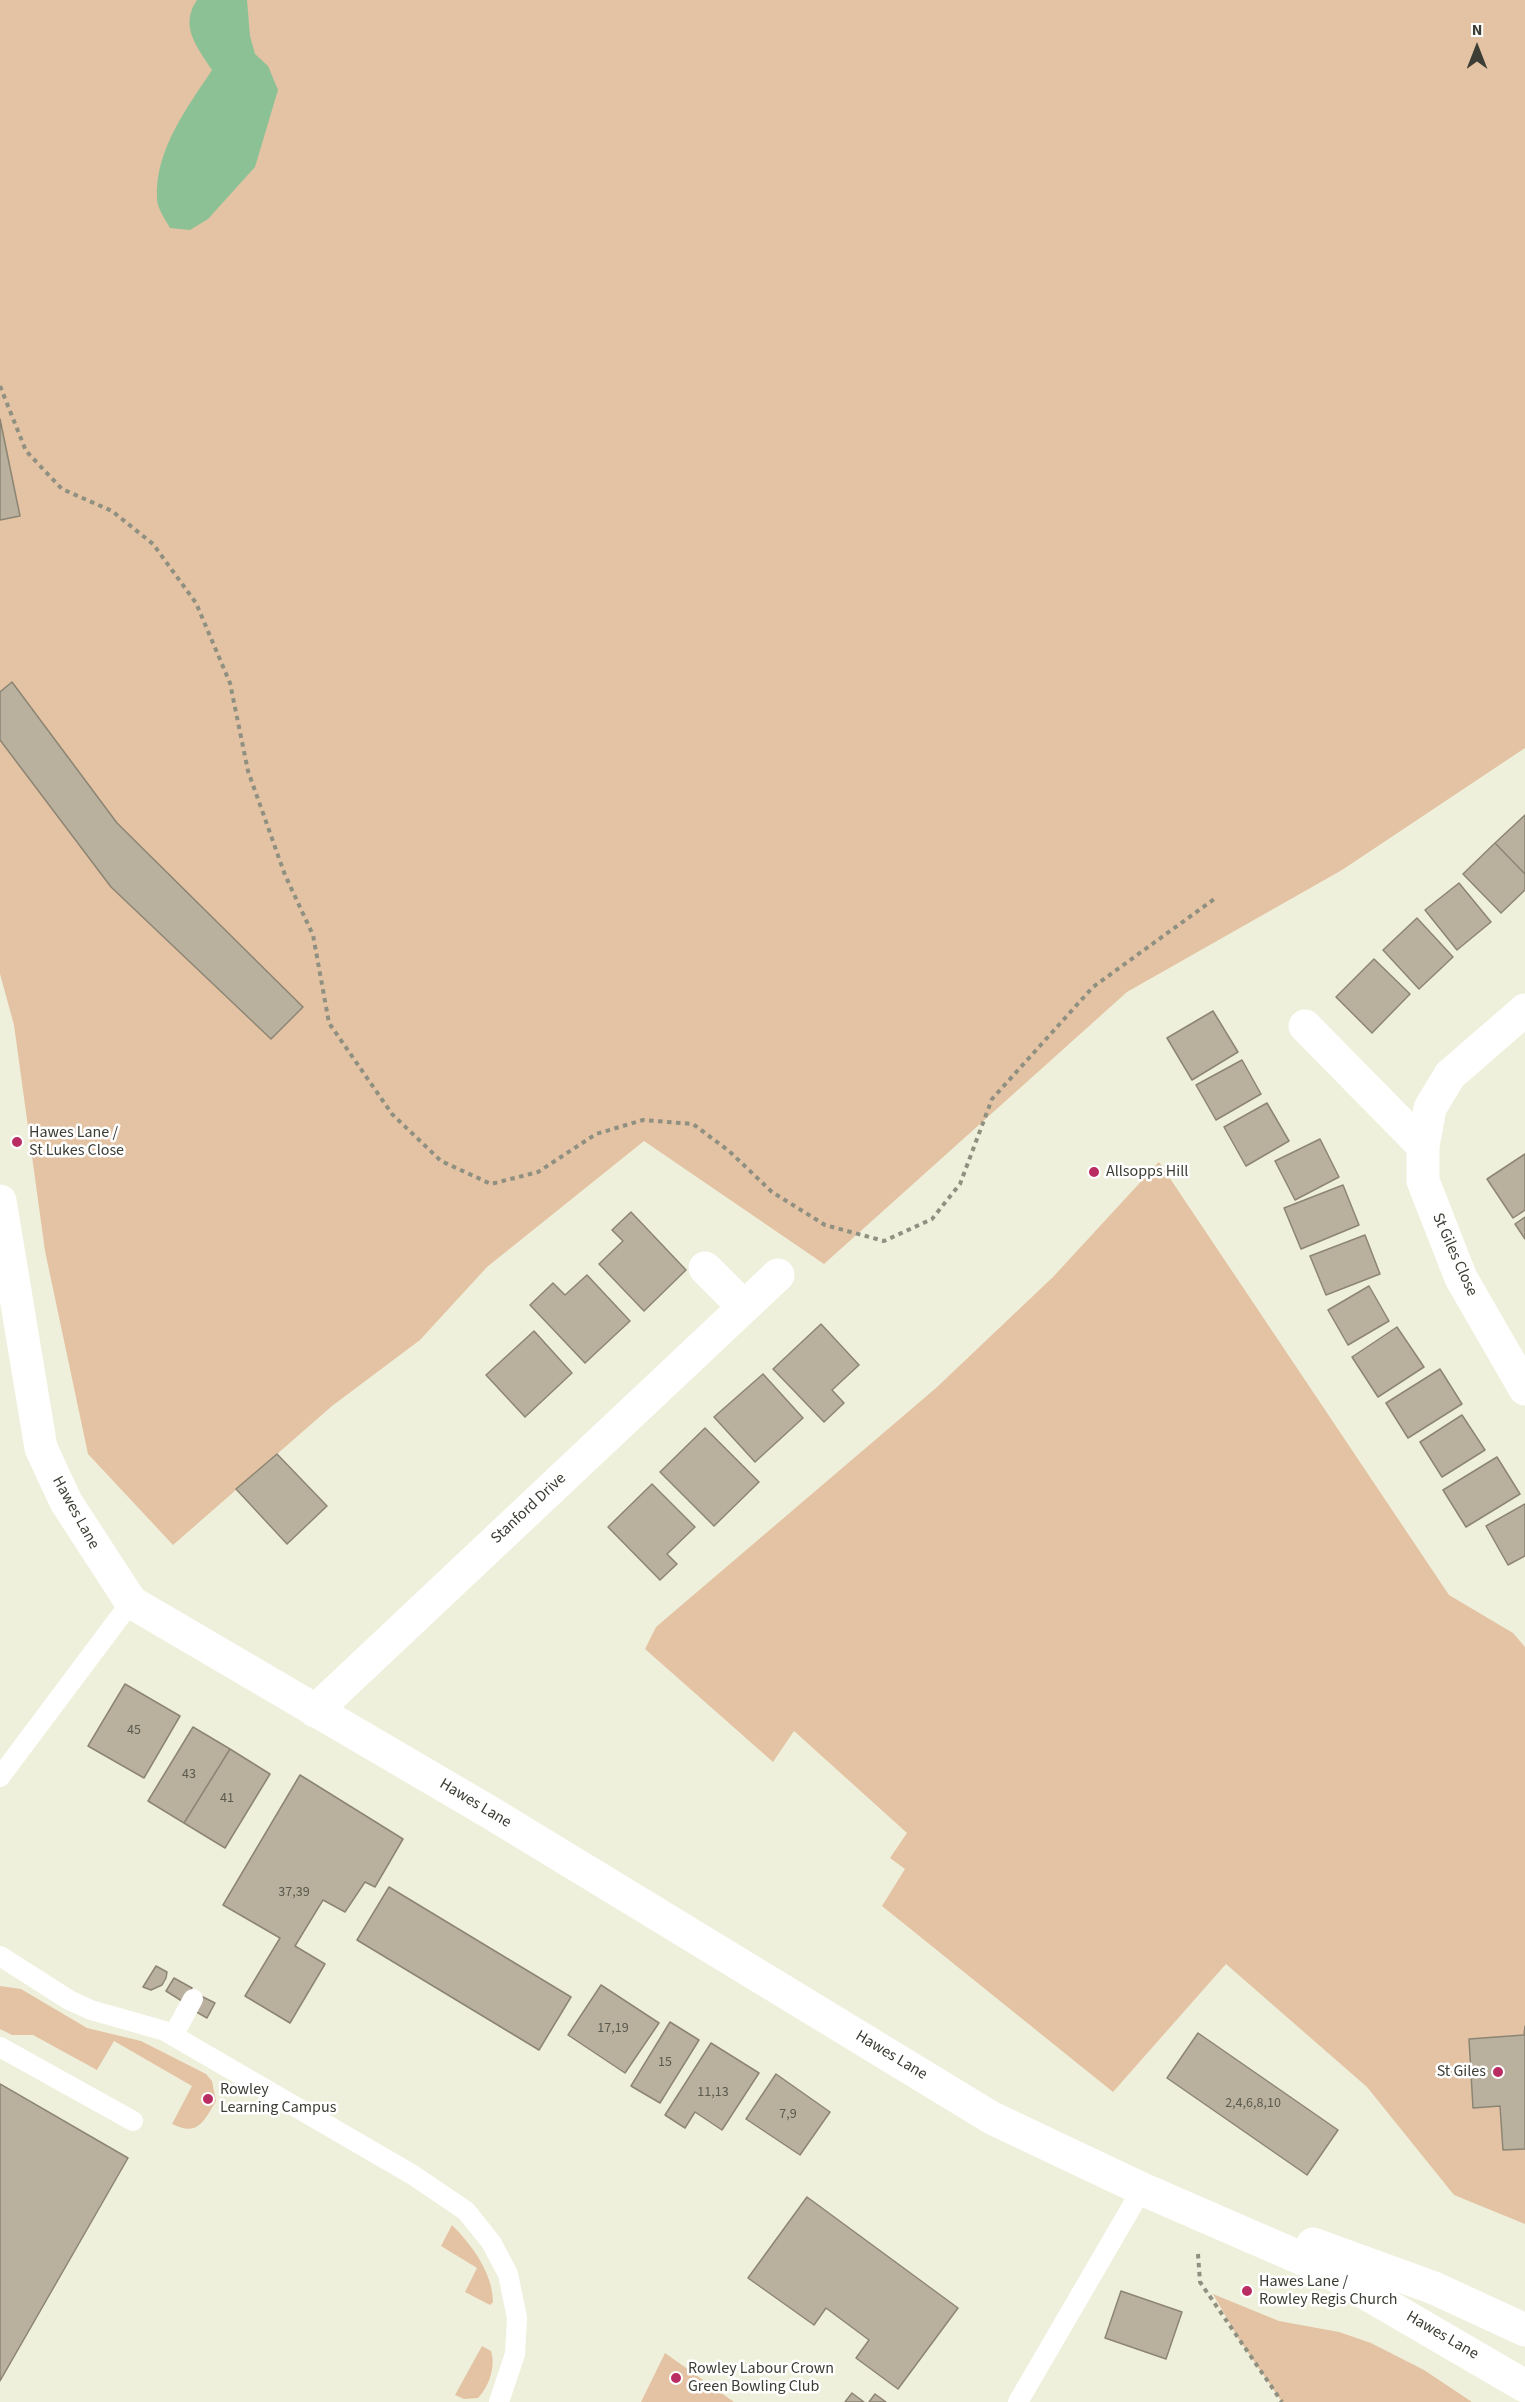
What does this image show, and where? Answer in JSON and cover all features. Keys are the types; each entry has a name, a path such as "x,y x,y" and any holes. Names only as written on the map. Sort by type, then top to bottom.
{"main road":[{"name":"St Giles Close","path":"1525,1010 1450,1075 1430,1108 1423,1146 1423,1181 1461,1278 1525,1389"},
{"path":"1305,1026 1423,1146"},
{"name":"Hawes Lane","path":"0,1201 4,1261 41,1448 66,1502 131,1602 491,1813 992,2118 1142,2189 1319,2266 1525,2386"},
{"path":"705,1268 744,1307"},
{"name":"Stanford Drive","path":"315,1710 778,1275"},
{"name":"Hawes Lane","path":"1196,2212 1326,2249 1434,2288 1525,2330"}],"lane":[{"path":"0,1777 131,1602"},
{"path":"0,1956 69,2000 91,2010 140,2023 173,2036 413,2175 466,2211 491,2242 508,2274 517,2318 515,2354 507,2385 499,2402"},
{"path":"173,2036 193,1999"},
{"path":"0,2047 133,2121"},
{"path":"1018,2402 1142,2189"}],"path":[{"path":"0,386 26,451 63,489 112,511 153,544 196,603 230,682 248,771 277,854 314,935 329,1023 392,1114 441,1161 491,1184 538,1172 596,1134 643,1119 693,1124 729,1151 772,1192 825,1225 884,1241 932,1219 960,1184 992,1099 1093,987 1217,897"},
{"path":"1196,2212 1200,2282 1282,2402"}],"shaded area":[{"path":"0,0 1525,0 1525,748 1342,870 1127,992 824,1264 644,1141 487,1267 420,1340 332,1406 173,1545 88,1454 45,1251 14,1025 0,974"},
{"path":"197,0 247,0 250,36 255,54 268,66 278,90 255,167 208,219 190,230 170,228 160,210 157,198 161,163 167,146 174,130 212,70 196,45 190,28 192,10"},
{"path":"1159,1162 1449,1595 1513,1633 1525,1647 1525,2224 1454,2195 1367,2087 1226,1964 1113,2092 882,1906 905,1869 890,1858 907,1833 794,1731 773,1762 645,1649 656,1627 936,1388 1053,1277"},
{"path":"0,1986 21,1989 87,2028 141,2041 206,2074 212,2081 216,2101 204,2120 194,2128 181,2128 172,2124 192,2086 114,2041 97,2070 33,2035 12,2035 0,2029"},
{"path":"452,2225 473,2250 485,2270 492,2291 493,2302 490,2305 465,2292 477,2268 441,2246"},
{"path":"1213,2294 1279,2321 1339,2332 1371,2343 1424,2370 1472,2402 1282,2402 1238,2338"},
{"path":"482,2346 491,2351 493,2363 490,2376 478,2398 464,2399 455,2395"},
{"name":"Rowley Labour Crown Green Bowling Club","path":"665,2353 734,2402 641,2402"}],"building":[{"path":"0,419 20,516 0,520"},
{"path":"12,682 117,823 303,1007 271,1039 111,887 0,740 0,692"},
{"path":"1525,815 1525,874 1495,843"},
{"path":"1495,843 1525,874 1525,890 1501,913 1463,874"},
{"path":"1459,883 1491,922 1457,950 1425,910"},
{"path":"1417,918 1453,957 1419,989 1383,950"},
{"path":"1374,959 1410,994 1372,1033 1336,997"},
{"path":"1213,1011 1238,1052 1192,1080 1167,1038"},
{"path":"1242,1060 1261,1094 1216,1120 1196,1085"},
{"path":"1267,1103 1289,1141 1246,1166 1224,1127"},
{"path":"1320,1139 1339,1177 1295,1200 1275,1161"},
{"path":"1525,1154 1525,1210 1513,1218 1487,1179"},
{"path":"1343,1185 1359,1225 1301,1249 1284,1208"},
{"path":"631,1212 686,1270 644,1311 599,1264 623,1241 612,1230"},
{"path":"1525,1217 1525,1239 1515,1224"},
{"path":"1365,1235 1380,1274 1326,1295 1310,1256"},
{"path":"587,1275 630,1321 585,1363 530,1305 553,1283 565,1295"},
{"path":"1369,1286 1389,1321 1348,1345 1328,1310"},
{"path":"821,1324 859,1365 832,1390 844,1403 824,1422 773,1369"},
{"path":"1397,1327 1424,1367 1378,1397 1352,1357"},
{"path":"534,1331 572,1373 525,1417 486,1375"},
{"path":"1440,1369 1462,1404 1408,1438 1386,1403"},
{"path":"763,1374 803,1418 755,1462 714,1417"},
{"path":"1462,1415 1485,1450 1442,1477 1420,1442"},
{"path":"705,1428 759,1482 714,1526 660,1472"},
{"path":"277,1454 327,1506 287,1544 236,1489"},
{"path":"1497,1457 1520,1494 1466,1527 1443,1490"},
{"path":"652,1484 695,1527 667,1554 677,1564 660,1580 608,1527"},
{"path":"1525,1504 1525,1556 1508,1565 1486,1526"},
{"path":"125,1684 180,1716 144,1778 88,1746"},
{"path":"193,1727 230,1749 184,1823 148,1801"},
{"path":"230,1749 270,1774 225,1848 184,1823"},
{"path":"300,1775 403,1839 375,1887 365,1882 345,1912 323,1900 295,1946 325,1964 290,2023 245,1996 280,1938 223,1905"},
{"path":"389,1887 571,1997 539,2050 357,1940"},
{"path":"156,1966 167,1972 162,1985 151,1990 143,1987"},
{"path":"174,1978 192,1988 185,2003 166,1991"},
{"path":"601,1985 659,2023 625,2073 568,2035"},
{"path":"201,1996 215,2003 207,2018 193,2010"},
{"path":"670,2022 699,2040 660,2103 631,2086"},
{"name":"St Giles","path":"1525,2026 1525,2149 1503,2150 1500,2106 1473,2108 1469,2039 1524,2035"},
{"path":"1198,2033 1338,2130 1307,2175 1167,2078"},
{"path":"711,2043 759,2073 722,2130 695,2112 685,2128 665,2115"},
{"path":"776,2074 830,2112 800,2155 746,2119"},
{"path":"0,2084 128,2158 0,2381"},
{"path":"807,2197 958,2308 898,2389 856,2358 869,2340 826,2308 814,2325 748,2278"},
{"path":"1121,2291 1182,2312 1166,2359 1105,2338"},
{"path":"852,2393 864,2402 845,2402"},
{"path":"875,2394 886,2402 869,2402"}],"place":[{"name":"Hawes Lane / St Lukes Close","path":"17,1142"},
{"name":"Allsopps Hill","path":"1094,1172"},
{"name":"St Giles","path":"1498,2072"},
{"name":"Rowley Learning Campus","path":"208,2099"},
{"name":"Hawes Lane / Rowley Regis Church","path":"1247,2291"},
{"name":"Rowley Labour Crown Green Bowling Club","path":"676,2378"}]}
